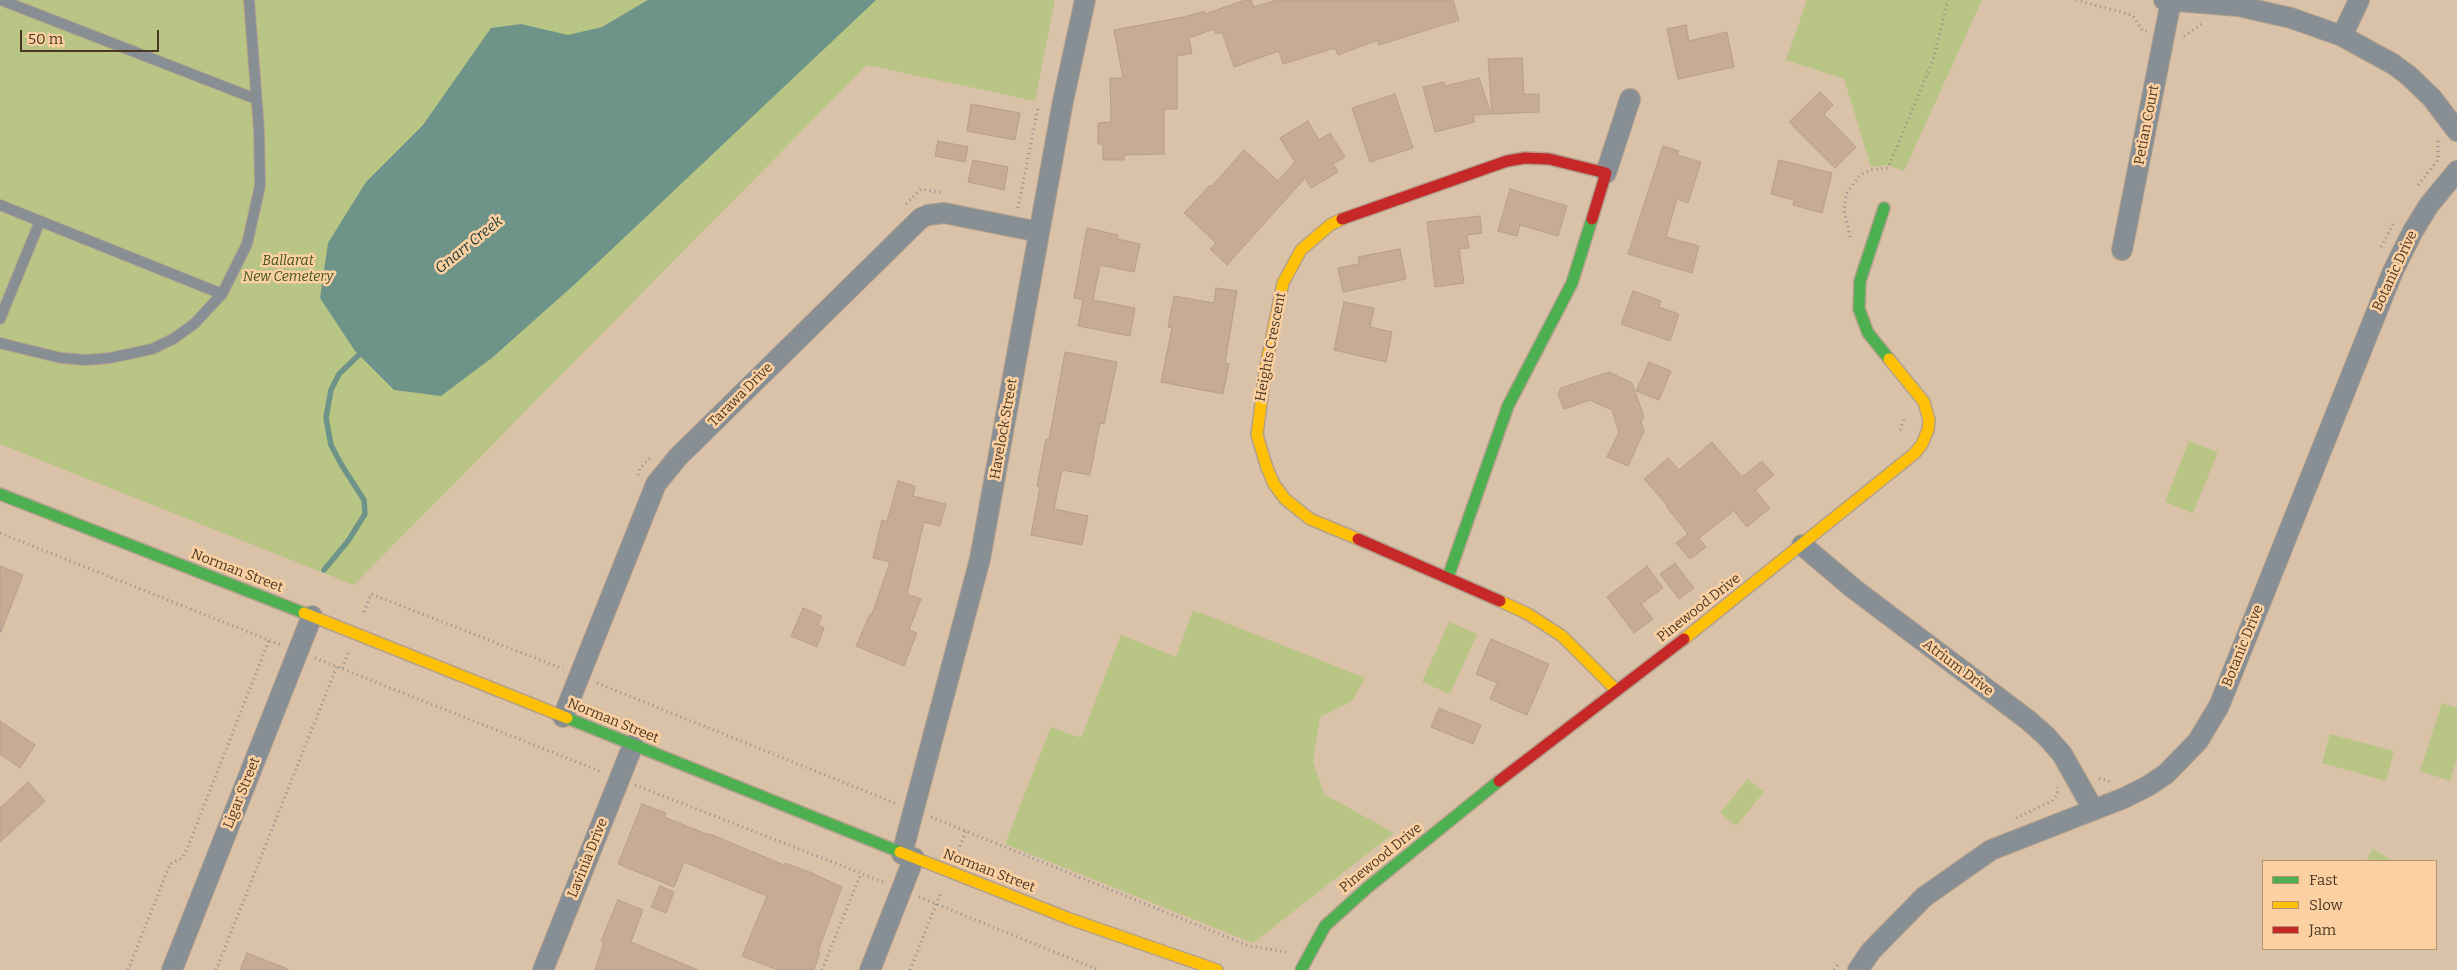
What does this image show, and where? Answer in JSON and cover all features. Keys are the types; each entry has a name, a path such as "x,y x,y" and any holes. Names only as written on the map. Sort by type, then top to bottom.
{"street":[{"name":"Havelock Street","path":"870,970 902,890 915,811 980,559 1039,232 1085,0"},
{"name":"Petian Court","path":"2122,250 2165,34 2168,0"},
{"path":"2168,0 2238,6 2292,18 2342,36 2393,64 2408,75 2432,98 2457,131"},
{"path":"2342,36 2359,0"},
{"path":"1448,577 1508,406 1572,283 1630,99"},
{"name":"Heights Crescent","path":"1606,173 1576,164 1539,158 1506,161 1481,168 1355,213 1330,225 1301,250 1292,263 1283,283 1258,420 1261,450 1274,484 1285,499 1310,519 1448,577 1528,614 1562,636 1616,690"},
{"name":"Botanic Drive","path":"1858,970 1871,951 1924,897 1991,850 2124,798 2166,774 2184,757 2210,723 2393,271 2413,231 2429,205 2457,171"},
{"name":"Pinewood Drive","path":"1301,970 1325,926 1348,904 1506,776 1802,545 1915,453 1926,437 1928,411 1924,402 1868,333 1858,309 1860,282 1884,208"},
{"name":"Tarawa Drive","path":"563,717 649,499 664,473 910,227 928,215 944,213 1039,232"},
{"name":"Norman Street","path":"0,494 312,616 908,856 1070,919 1217,970"},
{"name":"Atrium Drive","path":"1802,545 1854,589 2028,720 2062,754 2093,809"},
{"name":"Ligar Street","path":"172,970 312,616"},
{"name":"Lavinia Drive","path":"543,970 633,745"}],"lane":[{"path":"0,10 2,0 256,99"},
{"path":"0,343 61,358 86,360 110,358 152,349 173,339 194,324 222,294 247,244 260,186 259,130 249,0"},
{"path":"0,205 222,294"},
{"path":"0,319 40,221"}],"path":[{"path":"2076,0 2132,15 2143,31 2185,36 2203,22 2211,23"},
{"path":"1019,208 1038,108"},
{"path":"2416,188 2438,160 2438,138 2434,132"},
{"path":"2380,250 2396,220"},
{"path":"0,533 1100,970"},
{"path":"342,668 371,594 1249,946 1286,952 1306,958"},
{"path":"128,970 170,864 182,858 187,849 269,640"},
{"path":"216,970 337,666"},
{"path":"2076,777 2091,768 2101,779 2111,782 2117,780"},
{"path":"910,970 966,831"},
{"path":"822,970 861,874"}],"green space":[{"name":"Ballarat New Cemetery","path":"0,0 1055,0 1035,101 867,65 354,585 0,444"},
{"path":"1807,0 1982,0 1904,171 1887,165 1871,167 1844,79 1786,60"},
{"path":"2189,441 2218,452 2193,513 2165,502"},
{"path":"1193,610 1365,678 1352,701 1320,717 1313,762 1324,794 1394,833 1253,943 1005,844 1051,727 1081,738 1121,635 1176,657"},
{"path":"1449,622 1477,634 1450,694 1422,682"},
{"path":"2442,703 2457,708 2457,759 2450,781 2420,771"},
{"path":"2330,734 2394,751 2386,781 2322,763"},
{"path":"1748,779 1764,792 1736,826 1720,813"},
{"path":"2373,849 2391,860 2367,860"}],"water":[{"path":"648,0 876,0 575,284 493,357 441,396 394,390 355,351 320,298 328,243 366,182 423,125 491,28 521,24 568,35 602,27"}],"building":[{"path":"1245,0 1251,0 1254,7 1277,0 1453,0 1459,20 1379,45 1378,40 1338,55 1335,48 1283,64 1279,51 1234,67 1222,32 1216,34 1214,29 1189,38 1192,53 1177,56 1177,109 1164,109 1164,154 1124,155 1124,160 1103,160 1103,144 1098,144 1098,123 1111,122 1110,78 1123,78 1114,30 1184,17 1204,11 1205,14"},
{"path":"1686,25 1689,41 1727,32 1734,67 1678,79 1667,29"},
{"path":"1522,58 1524,94 1539,94 1539,112 1492,114 1488,59"},
{"path":"1479,78 1491,114 1473,115 1475,122 1435,132 1423,87 1444,82 1445,86"},
{"path":"1820,92 1833,105 1824,114 1856,147 1835,168 1789,122"},
{"path":"1395,94 1413,148 1370,162 1352,108"},
{"path":"971,104 1020,113 1015,140 967,131"},
{"path":"1308,121 1319,140 1330,133 1345,157 1333,164 1338,172 1311,188 1305,178 1227,265 1210,249 1216,243 1184,213 1210,185 1211,187 1244,150 1278,181 1295,162 1280,138"},
{"path":"938,141 968,147 965,162 935,156"},
{"path":"1663,146 1679,151 1677,155 1701,162 1688,203 1677,199 1666,237 1699,246 1692,273 1628,254"},
{"path":"973,160 1008,167 1004,190 968,182"},
{"path":"1779,160 1832,173 1822,213 1793,205 1794,200 1771,194"},
{"path":"1510,189 1567,206 1558,236 1520,225 1517,236 1498,231"},
{"path":"1480,216 1482,233 1467,235 1469,248 1459,249 1464,283 1435,287 1427,222"},
{"path":"1087,228 1118,235 1117,239 1140,244 1134,272 1100,265 1093,300 1135,308 1130,336 1078,326 1083,300 1074,298"},
{"path":"1400,249 1406,279 1343,292 1338,268 1359,264 1358,257"},
{"path":"1216,288 1237,291 1225,363 1229,364 1223,394 1161,382 1172,328 1168,327 1174,296 1214,303"},
{"path":"1633,291 1661,301 1659,307 1679,314 1670,341 1621,324"},
{"path":"1344,302 1374,308 1370,327 1392,332 1386,362 1334,350"},
{"path":"1065,352 1117,362 1104,424 1100,423 1090,475 1062,470 1054,509 1088,516 1082,545 1031,535 1040,487 1037,486 1046,439 1049,440"},
{"path":"1649,362 1671,371 1659,400 1636,391"},
{"path":"1609,372 1632,383 1644,417 1641,422 1644,431 1628,466 1607,457 1619,432 1612,410 1590,400 1564,409 1558,394 1561,388"},
{"path":"1712,442 1742,477 1762,461 1774,475 1755,490 1770,508 1747,527 1734,511 1699,538 1706,547 1690,559 1676,543 1688,534 1667,505 1644,479 1668,458 1679,470"},
{"path":"898,481 915,486 913,496 946,504 940,526 924,522 907,594 921,599 909,630 917,633 904,666 856,646 870,614 872,614 890,562 873,558 882,520 887,522"},
{"path":"1675,563 1694,588 1679,599 1660,574"},
{"path":"0,566 23,575 1,632 0,632"},
{"path":"1647,566 1663,588 1641,604 1653,619 1634,633 1607,597"},
{"path":"803,608 822,616 818,625 824,628 817,647 791,636"},
{"path":"1491,639 1549,664 1527,715 1490,699 1497,683 1476,674"},
{"path":"1439,708 1481,725 1473,744 1431,727"},
{"path":"0,721 35,745 20,768 0,754"},
{"path":"28,782 45,801 0,842 0,808"},
{"path":"642,804 666,813 664,817 784,865 785,863 812,873 842,887 818,951 820,952 814,970 778,970 742,956 767,896 684,862 674,887 618,864"},
{"path":"660,886 674,892 666,913 651,907"},
{"path":"618,900 643,910 631,942 698,970 595,970 604,942 601,941"},
{"path":"247,953 288,969 288,970 240,970"}],"waterway":[{"name":"Gnarr Creek","path":"324,570 348,541 365,514 364,500 331,445 326,418 331,390 339,374 364,350"}],"traffic: fast":[{"path":"1884,208 1860,281 1859,309 1868,333 1889,359"},
{"path":"1448,577 1508,406 1572,283 1592,219"},
{"path":"0,494 304,613"},
{"path":"567,718 900,852"},
{"path":"1301,970 1325,926 1367,888 1499,781"}],"traffic: slow":[{"path":"1342,219 1330,225 1301,250 1283,283 1266,365 1257,435 1267,468 1274,484 1285,499 1310,519 1358,539"},
{"path":"1684,639 1915,453 1922,444 1928,430 1929,420 1924,402 1889,359"},
{"path":"1500,601 1528,614 1562,636 1616,690"},
{"path":"304,613 567,718"},
{"path":"900,852 1070,919 1217,970"}],"traffic: jam":[{"path":"1342,219 1507,161 1525,158 1549,159 1606,173 1592,219"},
{"path":"1358,539 1500,601"},
{"path":"1499,781 1684,639"}]}
